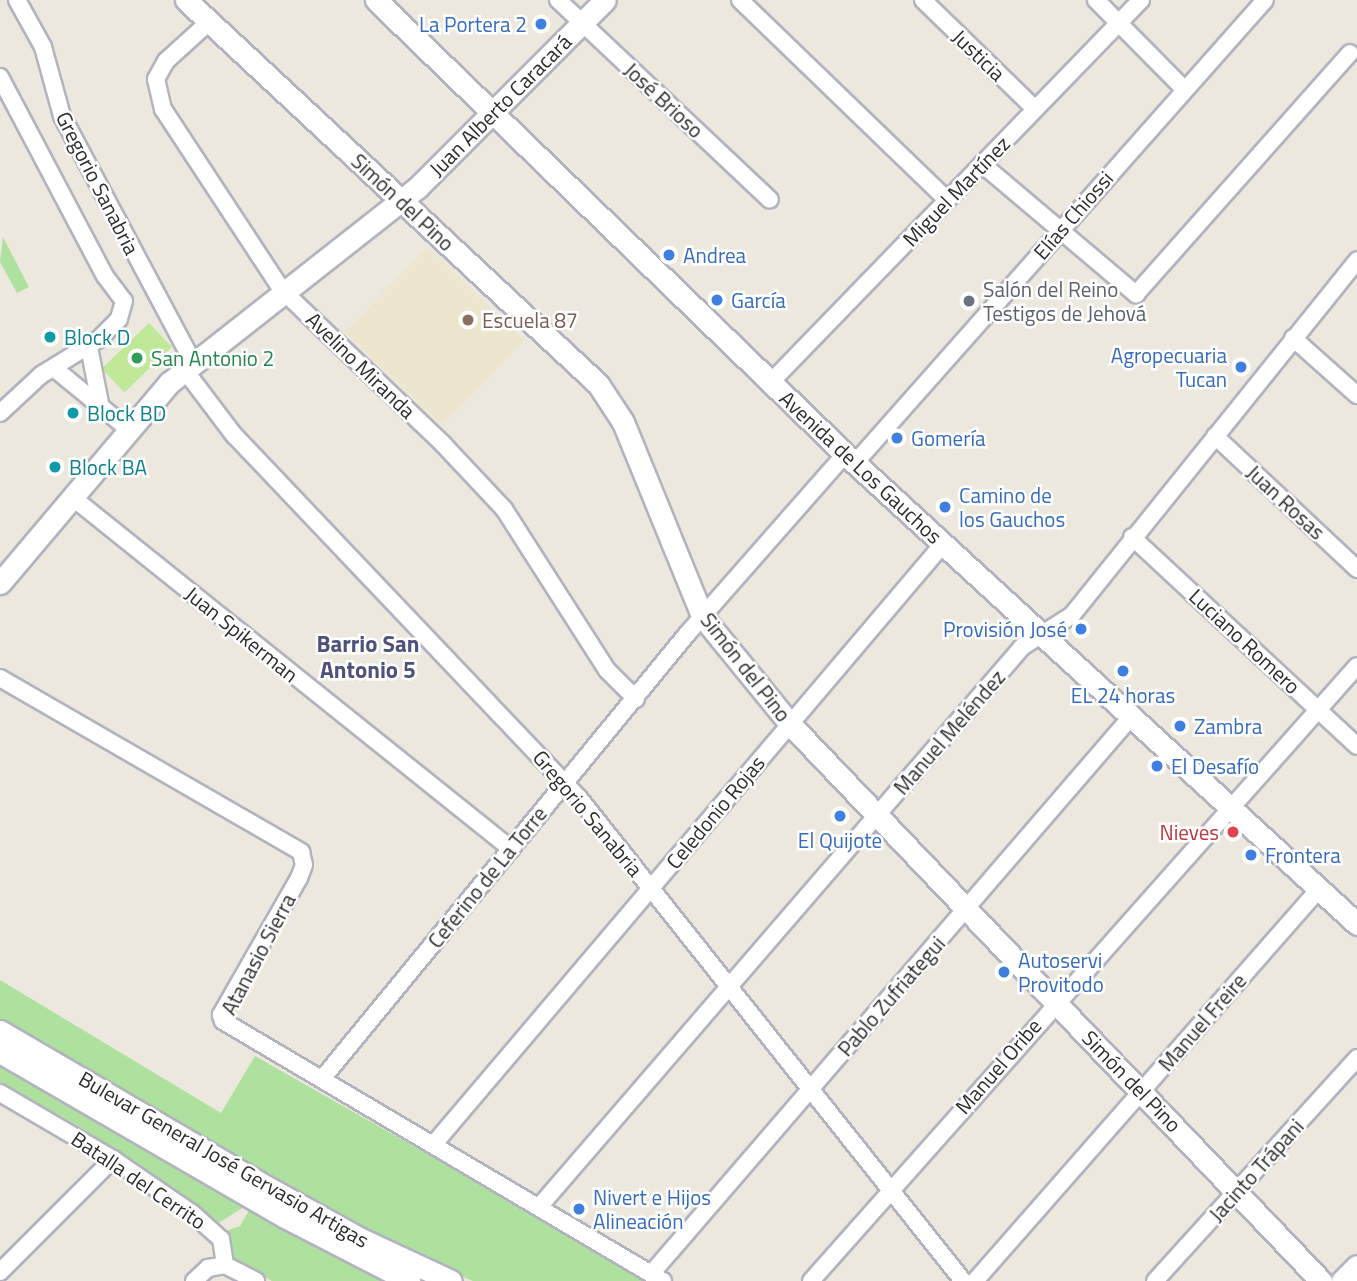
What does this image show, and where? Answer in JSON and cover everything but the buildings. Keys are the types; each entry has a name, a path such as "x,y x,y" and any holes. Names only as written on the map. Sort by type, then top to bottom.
{"street":[{"name":"Gregorio Sanabria","path":"17,0 43,47 62,116 189,365 234,435 565,782 652,887 889,1191 963,1281"},
{"name":"Simón del Pino","path":"186,0 598,384 611,402 702,616 790,724 1321,1281"},
{"name":"Avenida de Los Gauchos","path":"376,0 850,458 1357,924"},
{"name":"José Brioso","path":"558,0 770,200"},
{"name":"Juan Alberto Caracará","path":"2,578 128,429 189,365 401,200 494,114 605,0"},
{"path":"740,0 947,200"},
{"name":"Justicia","path":"923,0 1035,109"},
{"path":"1096,0 1184,89"},
{"name":"Miguel Martínez","path":"771,382 1141,0"},
{"name":"Elías Chiossi","path":"850,458 1062,228 1265,0"},
{"name":"Avelino Miranda","path":"209,22 166,61 156,79 163,109 282,290 443,444 504,509 607,670 636,699"},
{"path":"982,164 1062,228 1136,294 1350,53"},
{"name":"Gregorio Sanabria","path":"0,77 105,276 123,296 119,319 89,347"},
{"name":"Manuel Meléndez","path":"538,1208 731,988 1022,646 1072,615 1357,260"},
{"path":"1293,338 1357,395"},
{"path":"3,403 89,347 100,403"},
{"path":"55,369 100,403 128,429"},
{"name":"Juan Rosas","path":"1214,436 1357,569"},
{"name":"Ceferino de La Torre","path":"323,1079 702,616 850,458"},
{"name":"Juan Spikerman","path":"72,497 510,849"},
{"name":"Luciano Romero","path":"1132,537 1357,746"},
{"name":"Celedonio Rojas","path":"433,1144 943,544"},
{"name":"Manuel Oribe","path":"811,1281 1056,1001 1357,666"},
{"name":"Atanasio Sierra","path":"0,678 280,836 301,852 304,865 299,878 221,1016 657,1278"},
{"name":"Pablo Zufriategui","path":"657,1278 811,1088 1131,717"},
{"name":"Manuel Freire","path":"975,1281 1319,889"},
{"name":"Bulevar General José Gervasio Artigas","path":"0,1031 361,1239 451,1281"},
{"name":"Bulevar General José Gervasio Artigas","path":"0,1052 285,1217 409,1281"},
{"name":"Jacinto Trápani","path":"1154,1281 1357,1058"},
{"name":"Batalla del Cerrito","path":"0,1093 113,1159 215,1230 224,1247 225,1265"},
{"path":"0,1272 113,1159"},
{"path":"194,1281 208,1268 225,1265 256,1281"},
{"path":"1342,1281 1357,1266"}],"shaded area":[{"path":"427,247 524,341 442,426 345,332"}],"green space":[{"path":"3,237 29,287 17,293 0,262"},
{"name":"San Antonio 2","path":"149,323 172,347 124,393 102,369"},
{"path":"0,980 221,1113 255,1056 651,1281 473,1281 444,1269 315,1205 0,1023"},
{"path":"0,1060 244,1207 217,1224 80,1127 0,1082"},
{"path":"251,1207 396,1281 272,1281 233,1259 223,1232 240,1226"}],"place":[{"name":"La Portera 2","path":"541,24"},
{"name":"Andrea","path":"669,255"},
{"name":"García","path":"717,300"},
{"name":"Salón del Reino Testigos de Jehová","path":"969,301"},
{"name":"Escuela 87","path":"468,320"},
{"name":"Block D","path":"50,337"},
{"name":"San Antonio 2","path":"137,358"},
{"name":"Agropecuaria Tucan","path":"1241,367"},
{"name":"Block BD","path":"73,413"},
{"name":"Gomería","path":"897,438"},
{"name":"Block BA","path":"55,467"},
{"name":"Camino de los Gauchos","path":"945,507"},
{"name":"Provisión José","path":"1081,629"},
{"name":"EL 24 horas","path":"1123,671"},
{"name":"Zambra","path":"1180,726"},
{"name":"El Desafío","path":"1157,766"},
{"name":"El Quijote","path":"840,816"},
{"name":"Nieves","path":"1233,832"},
{"name":"Frontera","path":"1251,855"},
{"name":"Autoservi Provitodo","path":"1004,972"},
{"name":"Nivert e Hijos Alineación","path":"579,1209"}],"district":[{"name":"Barrio San Antonio 5","path":"368,657"}]}
